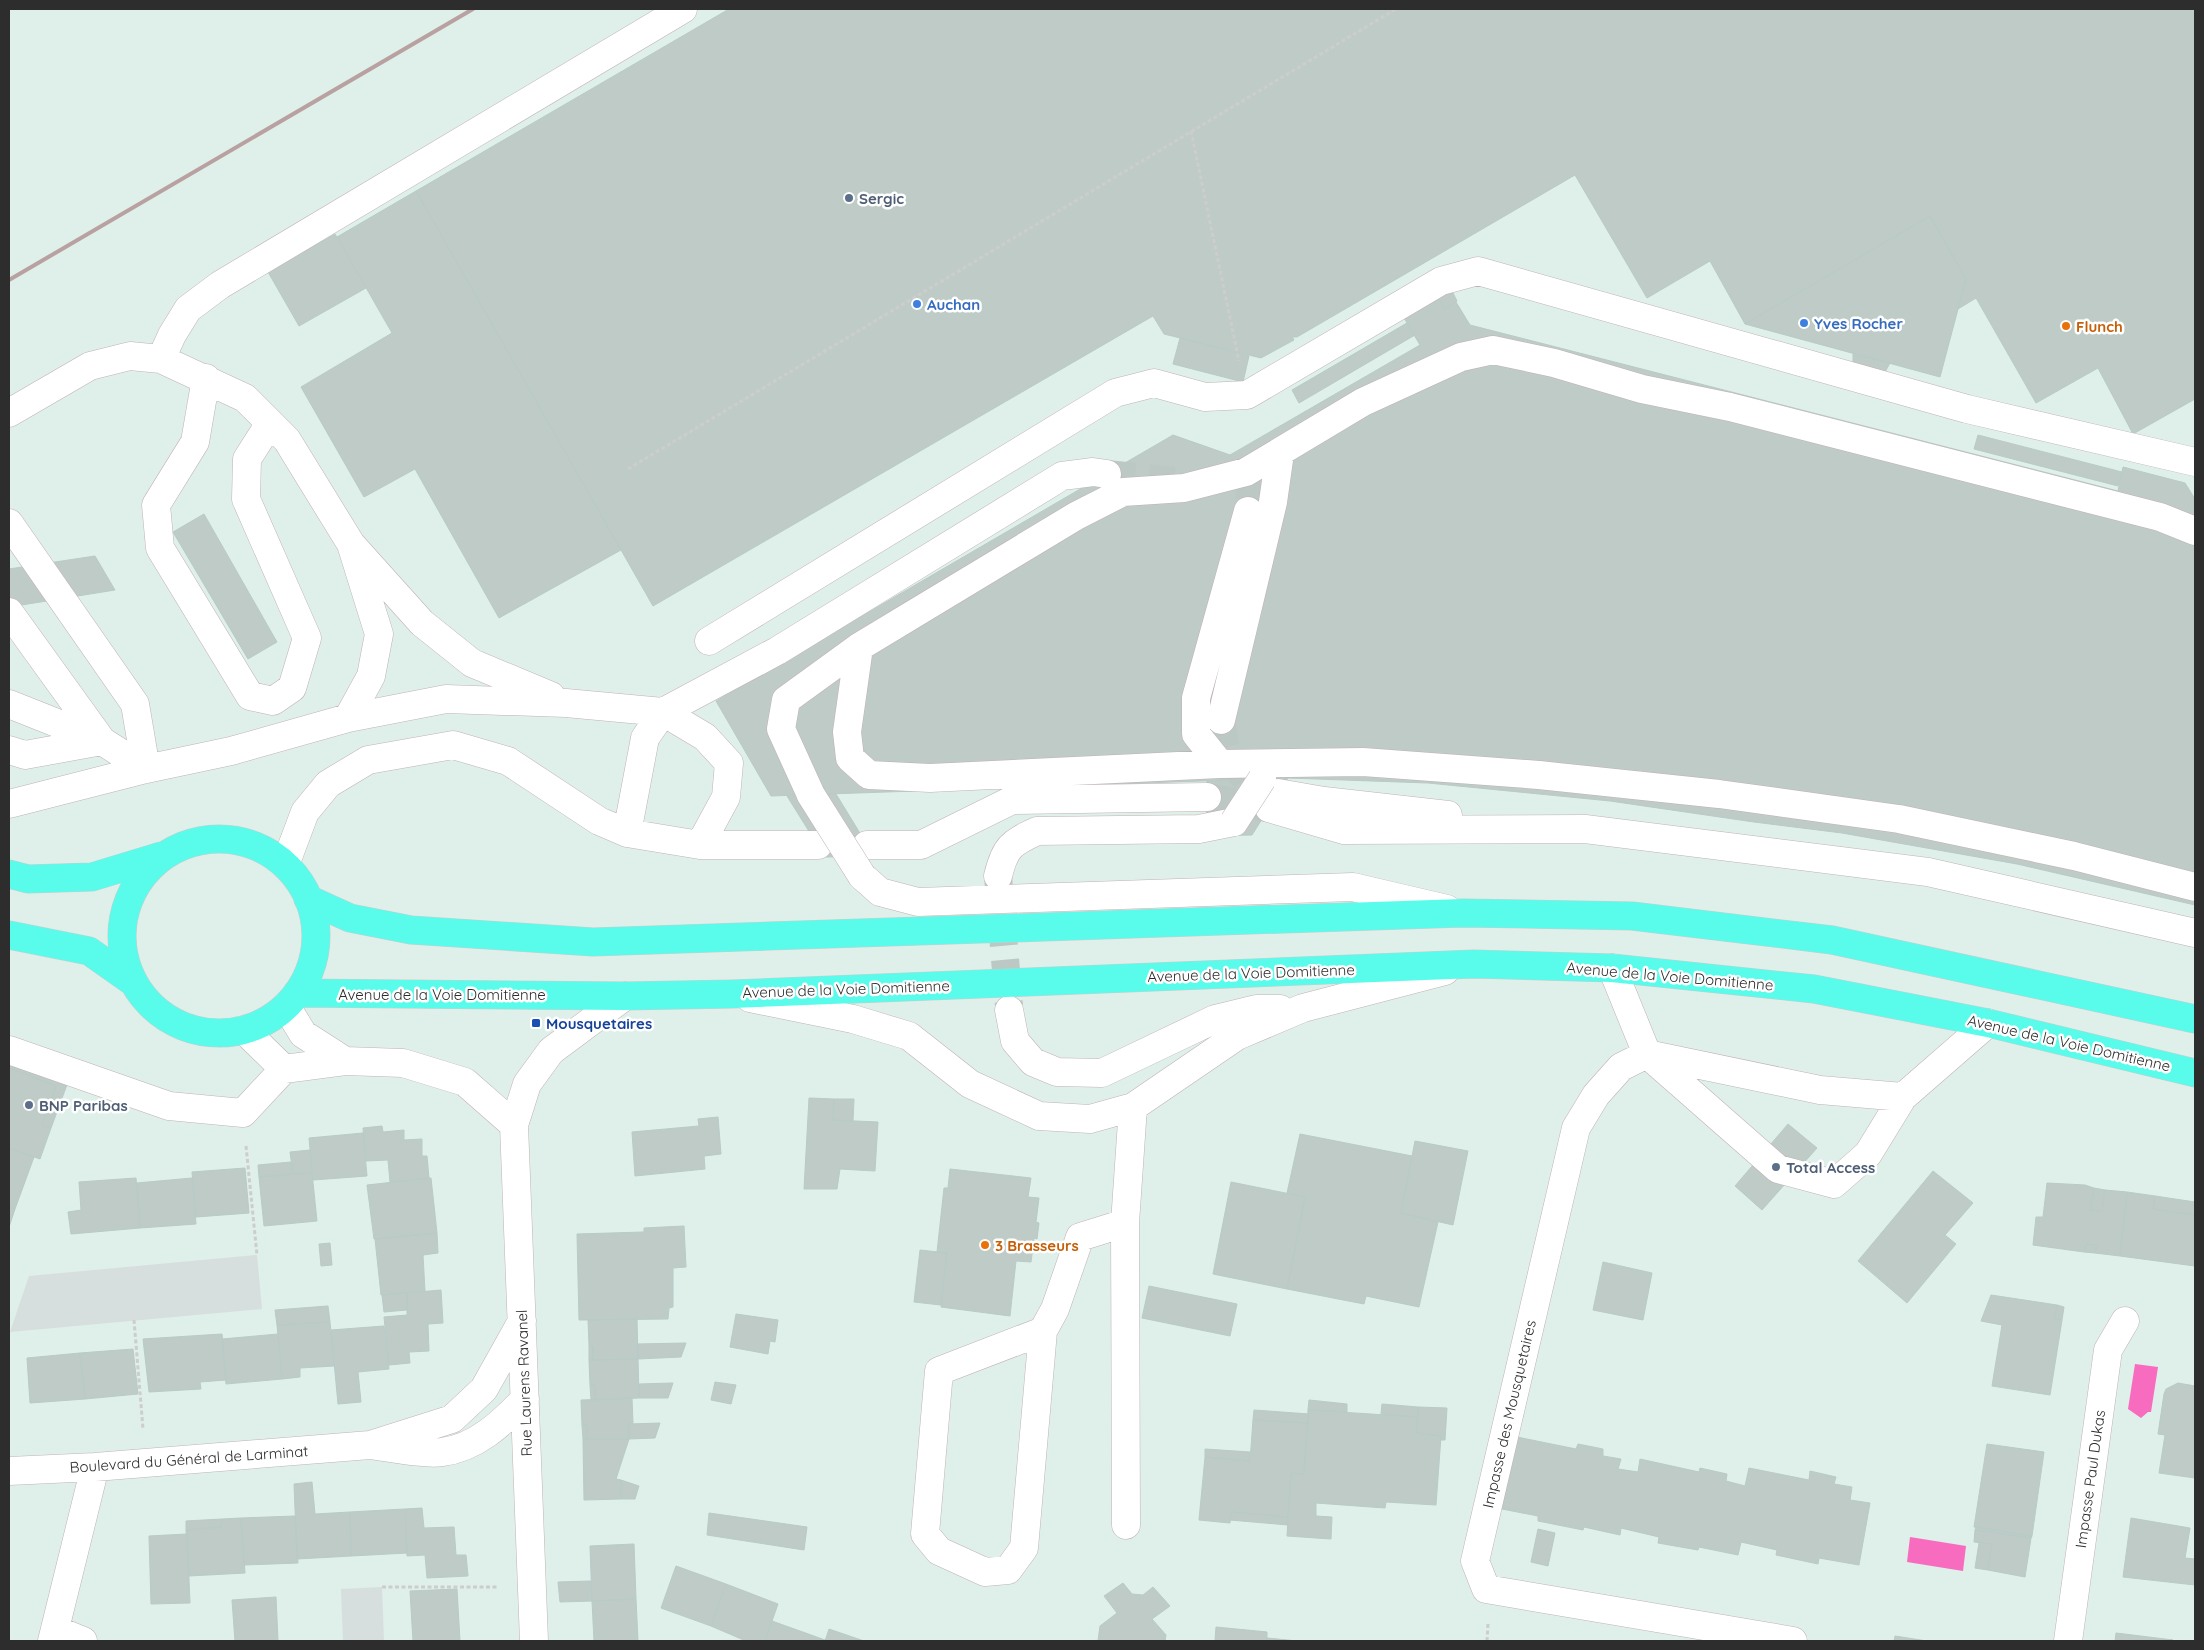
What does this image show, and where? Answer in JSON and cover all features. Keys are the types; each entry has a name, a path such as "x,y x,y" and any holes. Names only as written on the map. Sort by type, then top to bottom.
{"main road":[{"path":"9,874 28,879 92,877 162,856 193,842 226,838 257,847 285,865 299,880 308,899 315,922 315,948 309,972 291,999 273,1016 244,1030 201,1031 180,1025 161,1014 133,982 123,955 121,927 128,899 142,875 162,856"},
{"path":"308,899 350,918 410,930 593,942 1463,913 1632,916 1832,940 2195,1019"},
{"path":"9,935 89,951 133,982"},
{"name":"Avenue de la Voie Domitienne","path":"291,999 732,994 1474,964 1612,968 1814,989 1988,1023 2195,1073"}],"street":[{"path":"162,359 172,335 188,309 220,285 683,9"},
{"path":"709,641 1115,393 1154,383 1205,397 1247,395 1441,281 1478,271 1967,409 2195,462"},
{"path":"1463,913 1354,887 918,902 880,892 862,876 811,795 781,729 786,700 859,647 1076,516 1124,492 1184,488 1246,472 1363,402 1461,357 1493,350 1554,363 1642,389 1730,407 2160,518 2195,531"},
{"path":"9,413 90,366 130,356 162,359 206,378 245,398 287,440 351,544 422,623 472,663 566,703"},
{"path":"206,378 195,442 156,505 160,548 250,696 273,701 292,688 307,638 246,499 247,459 270,423"},
{"path":"1221,720 1273,502 1280,453"},
{"path":"627,833 645,738 663,712 777,651 1062,476 1093,472 1107,474"},
{"path":"1220,764 1196,734 1196,698 1248,511"},
{"path":"9,523 134,704 146,769"},
{"path":"348,718 371,676 379,634 351,544"},
{"path":"9,612 102,741"},
{"path":"859,647 847,732 850,758 869,775 930,778 1220,764 1270,786 1344,830 1585,829 1928,872 2195,933"},
{"path":"9,804 146,769 230,751 348,718 446,699 566,703 663,712 706,737 728,763 726,797 700,845"},
{"path":"9,704 102,741 146,769"},
{"path":"9,750 25,755 102,741"},
{"path":"285,865 305,812 328,784 368,760 453,745 508,761 599,821 627,833 700,845 818,845"},
{"path":"998,876 1002,861 1014,841 1037,831 1199,829 1234,822 1270,786 1362,762 1452,767 1719,794 1899,819 2074,856 2195,887"},
{"path":"867,845 921,845 1012,800 1195,792"},
{"path":"732,994 853,1019 909,1036 970,1084 1039,1116 1090,1119 1133,1107 1237,1036 1304,1008 1474,964"},
{"path":"1612,968 1647,1054 1778,1169 1834,1184 1868,1154 1903,1096 1988,1023"},
{"name":"Rue Laurens Ravanel","path":"534,1641 514,1125 527,1084 551,1051 625,996"},
{"path":"291,999 303,1034 345,1061"},
{"path":"1009,1010 1015,1041 1033,1062 1057,1072 1102,1073 1215,1018 1256,1009 1304,1008"},
{"path":"244,1030 284,1070"},
{"path":"9,1050 169,1106 243,1113 284,1070 345,1061 403,1063 465,1082 514,1125"},
{"path":"1647,1054 1820,1090 1903,1096"},
{"name":"Impasse des Mousquetaires","path":"1647,1054 1621,1067 1596,1094 1576,1128 1475,1561 1486,1589 1793,1641"},
{"path":"1126,1525 1125,1223 1133,1107"},
{"path":"1044,1331 939,1371 925,1534 940,1551 985,1572 1008,1570 1024,1548 1044,1331 1055,1309 1080,1237 1125,1223"},
{"name":"Boulevard du Général de Larminat","path":"370,1445 452,1419 484,1389 522,1321"},
{"name":"Impasse Paul Dukas","path":"2068,1641 2108,1350 2125,1321"},
{"name":"Boulevard du Général de Larminat","path":"9,1471 370,1445 441,1453 470,1444 506,1419 525,1399"},
{"path":"83,1641 54,1636 95,1466"}],"path":[{"path":"628,469 1396,9"},
{"path":"1191,131 1239,362"},
{"path":"243,1113 256,1255"},
{"path":"134,1320 145,1462"},
{"path":"382,1587 532,1587"}],"shaded area":[{"path":"257,1255 262,1309 10,1332 29,1276"},
{"path":"2135,1364 2158,1367 2151,1412 2148,1412 2141,1418 2128,1409"},
{"path":"1910,1537 1966,1546 1963,1571 1907,1562"},
{"path":"382,1587 384,1641 343,1641 341,1589"}],"building":[{"name":"Auchan","path":"729,9 2195,9 2195,399 2133,434 2098,368 2036,403 1976,298 1958,309 1966,279 1930,216 1745,324 1710,261 1647,298 1575,175 1297,337 1292,337 1294,340 1261,358 1164,334 1153,316 653,606 416,191"},
{"path":"416,191 621,550 499,618 415,469 364,497 301,387 392,333 337,237"},
{"path":"1930,216 1966,279 1940,377 1745,324"},
{"path":"335,234 366,288 299,326 268,272"},
{"path":"1448,283 1457,301 1445,309 1434,291"},
{"path":"1434,291 1445,309 1456,302 1470,325 2118,491 2123,467 2185,483 2195,499 2195,905 2017,864 1842,833 1610,801 1428,783 1288,778 771,796 716,701 1173,435 1230,455 1420,345 1400,311"},
{"path":"1407,323 1415,335 1299,403 1292,390"},
{"path":"1180,338 1249,356 1243,382 1173,364"},
{"path":"1853,354 1890,363 1885,372 1853,364"},
{"path":"1978,435 2122,472 2118,486 1974,449"},
{"path":"204,514 277,642 248,659 173,532"},
{"path":"95,556 115,590 9,607 9,569"},
{"path":"1288,778 1252,835 1206,836 1207,781"},
{"path":"836,794 874,856 825,857 787,796"},
{"path":"9,1062 68,1082 51,1128 42,1125 56,1086 9,1068"},
{"name":"BNP Paribas","path":"9,1068 56,1086 42,1125 51,1128 40,1159 9,1148"},
{"path":"809,1098 834,1099 833,1120 878,1122 875,1171 840,1169 837,1189 804,1189"},
{"path":"834,1099 854,1099 853,1121 833,1120"},
{"path":"718,1117 721,1154 704,1156 705,1169 635,1176 632,1132 699,1126 698,1119"},
{"name":"Total Access","path":"1788,1124 1817,1148 1762,1210 1735,1186"},
{"path":"382,1126 383,1132 404,1130 404,1140 422,1139 422,1156 427,1156 429,1178 390,1182 388,1160 366,1161 363,1128"},
{"path":"363,1133 367,1176 313,1180 309,1138"},
{"path":"1300,1134 1412,1156 1401,1213 1438,1222 1419,1307 1366,1296 1364,1304 1287,1289 1305,1197 1287,1193"},
{"path":"1415,1141 1468,1151 1453,1225 1401,1213"},
{"path":"9,1148 34,1157 15,1209 9,1207"},
{"path":"310,1150 312,1173 293,1174 290,1152"},
{"path":"291,1162 293,1174 259,1177 258,1165"},
{"path":"245,1168 249,1213 196,1217 192,1172"},
{"name":"3 Brasseurs","path":"950,1169 1031,1178 1028,1197 1039,1198 1036,1222 1039,1223 1037,1239 1034,1238 1031,1262 1016,1261 1010,1316 941,1307 947,1253 937,1252 944,1188 948,1188"},
{"path":"1933,1171 1973,1203 1945,1235 1956,1244 1907,1303 1858,1261"},
{"path":"312,1173 317,1221 264,1226 259,1177"},
{"path":"136,1178 140,1228 71,1234 68,1212 81,1210 79,1182"},
{"path":"192,1178 196,1224 140,1228 137,1183"},
{"path":"431,1178 437,1233 374,1239 367,1185"},
{"path":"1231,1182 1305,1197 1287,1289 1213,1274"},
{"path":"2047,1183 2085,1185 2094,1188 2090,1210 2102,1211 2105,1190 2127,1192 2120,1256 2095,1253 2097,1245 2086,1244 2084,1252 2033,1245 2036,1217 2043,1217"},
{"path":"2094,1188 2105,1190 2102,1211 2090,1210"},
{"path":"2127,1192 2155,1196 2153,1209 2195,1215 2195,1266 2120,1256"},
{"path":"2155,1196 2195,1202 2195,1215 2153,1209"},
{"path":"9,1207 15,1209 9,1227"},
{"path":"684,1226 686,1267 673,1268 673,1307 669,1308 668,1319 579,1320 577,1234 644,1232 644,1228"},
{"path":"437,1233 438,1253 423,1255 425,1291 381,1295 375,1239"},
{"path":"330,1243 332,1265 321,1266 319,1244"},
{"path":"2086,1244 2097,1245 2095,1253 2084,1252"},
{"path":"920,1250 947,1253 941,1305 914,1302"},
{"path":"1603,1262 1652,1273 1643,1320 1593,1310"},
{"path":"1149,1286 1237,1304 1230,1336 1142,1318"},
{"path":"441,1290 443,1323 428,1324 429,1351 409,1352 410,1363 389,1365 384,1317 407,1315 407,1293"},
{"path":"407,1293 407,1310 384,1312 382,1295"},
{"path":"1991,1295 2057,1305 2054,1318 2062,1320 2050,1395 1992,1386 2002,1325 1981,1321"},
{"path":"2057,1305 2064,1307 2062,1320 2054,1318"},
{"path":"328,1306 330,1322 277,1325 275,1310"},
{"path":"736,1314 778,1320 775,1342 770,1341 768,1354 730,1347"},
{"path":"637,1319 638,1359 593,1360 593,1346 589,1345 588,1320"},
{"path":"330,1322 334,1366 300,1368 300,1377 282,1379 277,1325"},
{"path":"384,1326 389,1369 358,1372 361,1402 338,1404 331,1330"},
{"path":"222,1334 226,1380 200,1382 201,1389 149,1392 143,1339"},
{"path":"278,1334 282,1379 226,1384 222,1339"},
{"path":"686,1343 681,1357 638,1359 637,1344"},
{"path":"589,1345 593,1346 593,1360 589,1360"},
{"path":"133,1349 138,1394 85,1399 80,1353"},
{"path":"80,1353 85,1399 30,1403 27,1358"},
{"path":"638,1359 639,1398 595,1400 595,1385 590,1385 589,1360"},
{"path":"715,1382 736,1385 731,1404 711,1400"},
{"path":"673,1383 668,1398 639,1398 639,1384"},
{"path":"2178,1383 2195,1386 2195,1478 2159,1473 2165,1435 2158,1434 2164,1394 2166,1389"},
{"path":"590,1385 595,1385 595,1400 591,1400"},
{"path":"632,1398 633,1424 629,1424 629,1439 587,1439 587,1425 582,1425 581,1400"},
{"path":"1309,1400 1347,1404 1347,1412 1308,1410"},
{"path":"1382,1404 1418,1407 1417,1417 1381,1414"},
{"path":"1418,1407 1447,1408 1445,1440 1441,1440 1441,1436 1417,1433"},
{"path":"1254,1410 1309,1414 1308,1423 1253,1420"},
{"path":"1308,1410 1417,1417 1417,1433 1441,1436 1436,1505 1386,1502 1385,1508 1316,1503 1316,1516 1332,1517 1331,1539 1287,1536 1291,1473 1304,1474"},
{"path":"1253,1420 1308,1423 1304,1474 1291,1473 1288,1517 1231,1512 1230,1523 1199,1520 1205,1457 1250,1461"},
{"path":"660,1423 655,1438 629,1439 629,1424"},
{"path":"582,1425 587,1425 587,1439 583,1439"},
{"path":"1517,1437 1576,1449 1578,1444 1603,1449 1603,1456 1621,1459 1618,1469 1638,1472 1640,1459 1699,1472 1700,1468 1727,1474 1726,1481 1745,1486 1749,1468 1809,1480 1810,1471 1836,1477 1834,1484 1852,1487 1850,1500 1870,1503 1859,1565 1819,1558 1818,1564 1776,1555 1777,1550 1741,1542 1738,1555 1699,1547 1698,1550 1658,1543 1659,1537 1621,1528 1620,1535 1584,1527 1583,1530 1538,1521 1538,1516 1502,1509"},
{"path":"583,1439 629,1439 616,1479 621,1480 621,1499 584,1500"},
{"path":"1987,1444 2044,1452 2032,1536 1974,1527"},
{"path":"1205,1449 1250,1452 1250,1461 1205,1457"},
{"path":"621,1480 639,1486 635,1499 621,1499"},
{"path":"312,1482 315,1514 350,1512 351,1556 297,1559 294,1484"},
{"path":"422,1508 424,1528 454,1527 456,1555 466,1555 468,1576 427,1578 425,1555 407,1556 405,1509"},
{"path":"405,1509 407,1553 351,1556 350,1512"},
{"path":"1231,1512 1288,1517 1288,1525 1230,1520"},
{"path":"709,1513 807,1527 804,1550 707,1535"},
{"path":"295,1516 298,1563 244,1565 241,1518"},
{"path":"241,1518 245,1573 189,1576 186,1530 221,1527 222,1519"},
{"path":"2131,1518 2190,1528 2185,1558 2195,1559 2195,1585 2123,1577"},
{"path":"222,1519 221,1527 186,1530 186,1521"},
{"path":"1976,1527 2032,1536 2031,1538 1975,1530"},
{"path":"1538,1529 1555,1533 1548,1566 1531,1562"},
{"path":"1975,1530 2031,1538 2025,1577 1988,1570 1992,1544 1974,1542"},
{"path":"187,1534 190,1603 151,1604 149,1536"},
{"path":"1979,1543 1992,1544 1988,1570 1975,1568"},
{"path":"634,1544 636,1599 592,1601 590,1546"},
{"path":"676,1566 726,1584 711,1626 661,1608"},
{"path":"591,1581 592,1601 560,1602 558,1582"},
{"path":"1123,1583 1132,1594 1143,1595 1153,1587 1170,1606 1152,1619 1166,1635 1165,1641 1098,1641 1100,1626 1117,1613 1104,1596"},
{"path":"726,1584 778,1604 765,1641 746,1641 711,1626"},
{"path":"457,1589 460,1641 413,1641 410,1591"},
{"path":"276,1597 278,1641 235,1641 232,1600"},
{"path":"636,1599 638,1641 594,1641 592,1601"},
{"path":"772,1621 825,1640 825,1641 765,1641"},
{"path":"1216,1627 1267,1632 1267,1641 1215,1641"},
{"path":"829,1629 864,1641 825,1641"},
{"path":"2116,1633 2173,1640 2115,1641"},
{"path":"1895,1636 1927,1641 1894,1641"},
{"path":"1267,1638 1298,1641 1267,1641"}],"tunnel":[{"path":"1246,472 1250,490 1248,511"},
{"path":"1107,474 1174,481"},
{"path":"1221,720 1227,752 1234,765 1245,778"},
{"path":"1207,797 1267,808"},
{"path":"998,876 1009,1006"}],"railway":[{"path":"9,280 473,9"}],"place":[{"name":"Sergic","path":"849,198"},
{"name":"Auchan","path":"917,304"},
{"name":"Yves Rocher","path":"1804,323"},
{"name":"Flunch","path":"2066,326"},
{"name":"Mousquetaires","path":"536,1023"},
{"name":"BNP Paribas","path":"29,1105"},
{"name":"Total Access","path":"1776,1167"},
{"name":"3 Brasseurs","path":"985,1245"}]}
